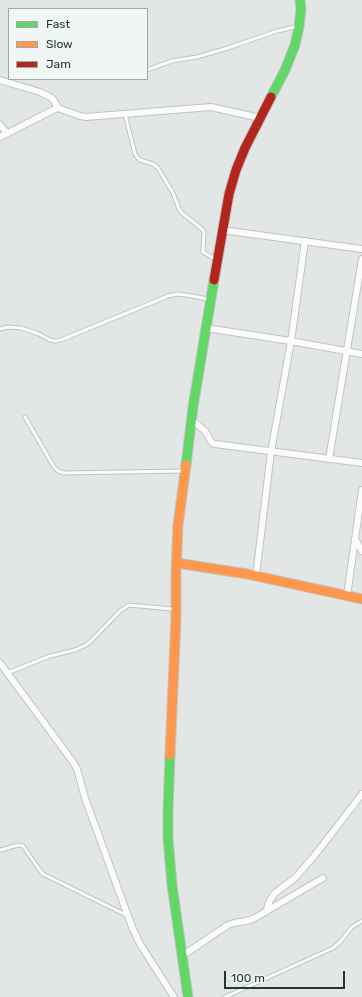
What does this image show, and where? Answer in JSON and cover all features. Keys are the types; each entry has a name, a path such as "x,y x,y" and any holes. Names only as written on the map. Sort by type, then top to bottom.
{"main road":[{"path":"188,997 172,885 168,838 178,524 191,418 229,194 236,170 245,148 285,70 295,45 299,27 300,0"},
{"path":"176,563 256,576 362,599"}],"street":[{"path":"0,80 40,92 50,97 58,108 86,117 210,107 260,118"},
{"path":"0,137 58,108"},
{"path":"0,126 7,133"},
{"path":"222,230 362,249"},
{"path":"256,576 271,452 291,341 305,241"},
{"path":"329,459 362,258"},
{"path":"206,328 362,354"},
{"path":"191,418 205,431 212,443 215,444 362,463"},
{"path":"347,596 362,490"},
{"path":"355,539 362,551"},
{"path":"0,662 74,762 85,798 132,927 140,944 174,997"},
{"path":"266,912 272,896 295,878 362,794"},
{"path":"182,956 228,925 253,919 323,878"}],"lane":[{"path":"148,70 172,61 197,57 228,48 277,31 299,27"},
{"path":"126,114 135,154 140,160 153,164 158,168 179,209 204,232 203,252 217,260"},
{"path":"0,329 28,329 55,341 61,340 168,296 177,294 210,300"},
{"path":"25,417 54,467 58,471 64,473 184,471"},
{"path":"7,673 50,656 75,650 86,645 91,642 120,610 129,605 176,610"},
{"path":"1,850 21,845 26,849 43,874 128,916"},
{"path":"225,997 333,948 341,941 352,927 362,921"}],"traffic: fast":[{"path":"271,97 285,70 295,45 299,27 301,9 300,0"},
{"path":"186,465 193,407 214,280"},
{"path":"170,755 168,838 172,885 188,997"}],"traffic: slow":[{"path":"170,755 176,618 178,525 186,465"},
{"path":"177,563 247,574 362,599"}],"traffic: jam":[{"path":"214,280 229,194 236,170 245,148 271,97"}]}
